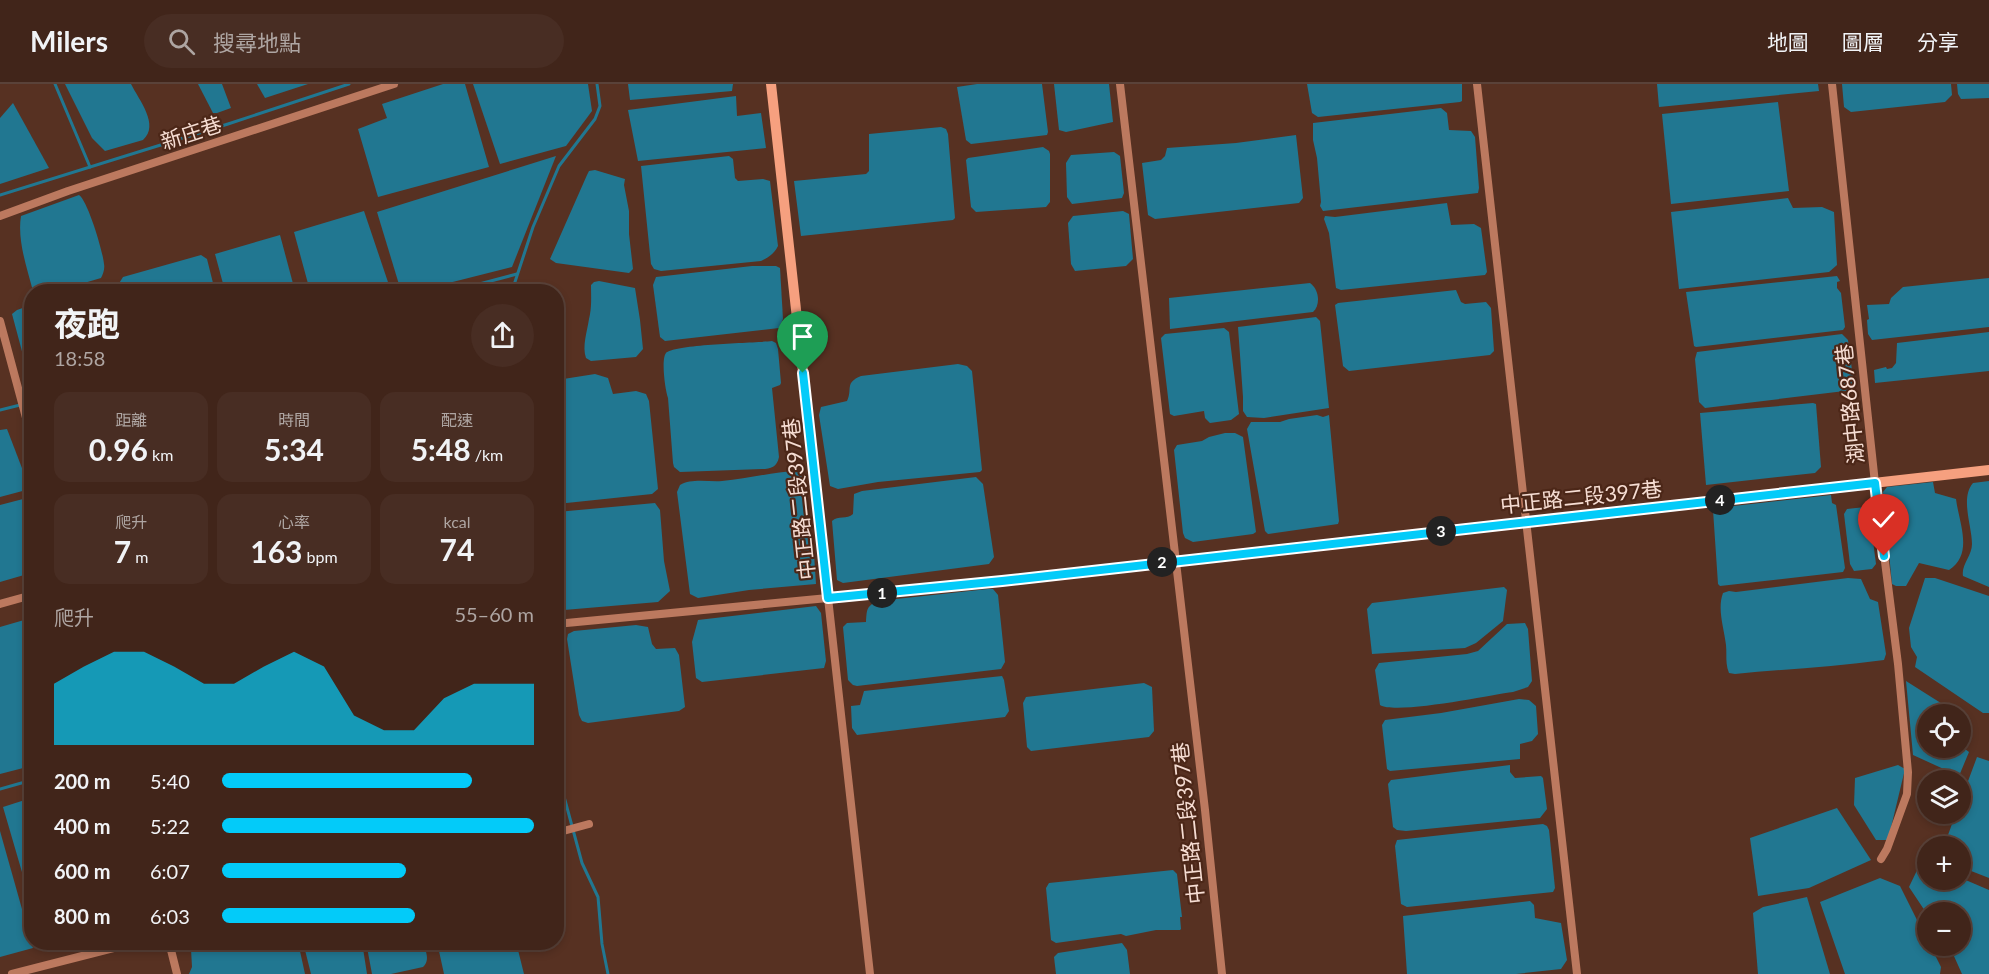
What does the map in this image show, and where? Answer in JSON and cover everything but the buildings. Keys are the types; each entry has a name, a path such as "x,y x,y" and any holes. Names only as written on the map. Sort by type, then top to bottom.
{"street":[{"name":"新庄巷","path":"0,216 393,84"},
{"name":"中正路二段397巷","path":"771,84 828,598 1002,581 1989,470"},
{"name":"中正路二段397巷","path":"1120,84 1222,974"},
{"path":"1478,84 1577,974"},
{"name":"湖中路687巷","path":"1832,84 1875,483 1898,664 1908,772 1906,794 1887,849 1881,859"},
{"path":"0,321 24,410"},
{"path":"0,604 24,597"},
{"path":"564,623 828,598 870,974"},
{"path":"564,831 589,824"},
{"path":"12,974 106,950"},
{"path":"171,950 177,974"}],"water":[{"path":"65,84 131,84 149,120 148,134 143,140 105,151 92,138"},
{"path":"198,84 222,84 231,108 213,113"},
{"path":"257,84 308,84 265,98"},
{"path":"443,84 465,84 489,167 378,197 358,129 387,118 382,104"},
{"path":"473,84 588,84 592,111 566,146 500,164"},
{"path":"628,84 733,84 732,91 630,100"},
{"path":"977,84 1042,84 1047,135 971,144 966,140 957,87"},
{"path":"1054,84 1109,84 1113,122 1066,132 1059,130"},
{"path":"1307,84 1462,84 1462,101 1318,117 1312,113"},
{"path":"1657,84 1818,84 1819,91 1659,107"},
{"path":"1842,84 1951,84 1952,95 1945,102 1851,112 1844,107"},
{"path":"1957,84 1989,84 1989,98 1961,99"},
{"path":"736,96 737,116 761,113 766,148 638,161 628,110"},
{"path":"1778,102 1789,191 1671,204 1662,114"},
{"path":"13,103 49,168 0,184 0,118"},
{"path":"1441,108 1447,113 1449,130 1471,131 1475,137 1478,193 1323,211 1320,206 1313,123"},
{"path":"941,127 946,129 948,134 955,218 953,220 801,236 794,181 866,174 869,171 869,134"},
{"path":"1296,135 1303,198 1299,203 1155,219 1148,215 1142,163 1161,160 1167,148 1236,143"},
{"path":"1043,147 1050,154 1050,202 1046,207 976,212 971,207 966,160 968,158"},
{"path":"1114,152 1120,156 1124,193 1122,198 1072,204 1067,197 1066,163 1071,155"},
{"path":"556,156 512,267 445,284 399,284 377,212"},
{"path":"729,156 733,159 735,178 738,181 763,179 770,181 778,246 771,255 761,261 661,271 654,269 651,264 641,166"},
{"path":"595,170 625,179 633,269 629,273 556,263 550,259 589,171"},
{"path":"79,195 91,216 98,238 104,266 101,278 81,284 31,284 21,244 21,216"},
{"path":"1788,198 1793,208 1822,207 1834,212 1837,265 1829,272 1679,289 1671,212"},
{"path":"1447,203 1451,225 1474,224 1481,228 1487,272 1485,275 1341,290 1336,288 1325,216 1335,217"},
{"path":"364,211 389,284 308,284 294,232"},
{"path":"1123,211 1129,214 1133,259 1126,266 1075,271 1071,264 1068,223 1073,216"},
{"path":"280,235 293,284 223,284 215,254"},
{"path":"201,255 207,259 213,284 119,284 123,277"},
{"path":"752,266 780,268 783,319 779,328 665,341 660,337 653,285 656,277"},
{"path":"1837,276 1840,281 1837,282 1837,288 1841,293 1845,327 1843,330 1694,346 1686,292"},
{"path":"1989,278 1989,327 1872,340 1868,334 1867,305 1889,304 1891,298 1903,287"},
{"path":"599,281 635,288 643,349 636,357 591,361 586,358 585,344 591,311 591,285"},
{"path":"1310,283 1318,297 1316,309 1313,312 1170,329 1169,298"},
{"path":"1456,290 1461,302 1465,304 1486,302 1491,308 1494,351 1490,355 1349,371 1343,366 1335,305"},
{"path":"24,308 24,359 12,314"},
{"path":"1316,317 1320,321 1329,408 1264,418 1247,417 1243,411 1238,327"},
{"path":"1224,328 1229,332 1239,414 1231,420 1210,423 1205,418 1204,411 1174,416 1170,414 1161,338 1165,334"},
{"path":"1989,332 1989,371 1875,383 1874,370 1892,368 1896,363 1897,343"},
{"path":"1842,334 1848,340 1853,390 1705,408 1699,402 1695,359 1697,352"},
{"path":"772,341 776,343 778,349 781,383 772,388 779,457 777,463 765,469 680,472 673,463 664,375 666,353 699,346"},
{"path":"958,364 967,366 972,371 982,470 980,472 878,482 838,489 830,486 819,415 821,407 847,401 852,381 861,376"},
{"path":"595,374 608,378 613,394 636,391 646,394 649,401 658,489 652,494 564,503 564,379"},
{"path":"1816,404 1821,467 1815,473 1706,485 1700,413"},
{"path":"1317,415 1323,417 1329,415 1338,524 1268,534 1265,531 1247,429 1251,422 1280,422"},
{"path":"7,429 24,473 24,491 0,497 0,430"},
{"path":"1225,433 1235,433 1243,437 1256,532 1193,542 1185,538 1183,533 1174,450 1177,445 1202,441"},
{"path":"797,471 801,473 805,522 810,533 814,554 816,584 749,590 698,598 690,594 677,492 680,485 695,481 722,481"},
{"path":"976,477 983,484 994,557 989,564 843,583 837,580 832,521 853,514 854,494 862,491"},
{"path":"1989,481 1989,587 1963,576 1963,572 1972,544 1967,504 1969,489 1973,483"},
{"path":"1933,482 1935,493 1956,499 1963,538 1961,556 1949,570 1919,563 1906,586 1896,586 1892,584 1883,492 1887,487"},
{"path":"1831,495 1832,503 1836,505 1845,568 1843,572 1720,586 1718,584 1713,510"},
{"path":"24,500 24,575 0,582 0,505"},
{"path":"655,503 660,510 664,561 670,591 658,602 564,610 564,511"},
{"path":"1865,507 1869,510 1876,564 1872,569 1854,571 1850,564 1844,514 1847,509"},
{"path":"1848,578 1861,579 1870,599 1878,602 1886,654 1884,660 1729,673 1721,612 1723,593"},
{"path":"1925,578 1935,578 1989,596 1989,713 1983,713 1915,667 1917,657 1911,647 1909,628"},
{"path":"1504,587 1507,590 1503,621 1476,643 1465,648 1372,654 1367,609 1372,603"},
{"path":"993,589 998,595 1005,662 1001,669 857,686 848,680 843,627 847,623 866,622 867,611 871,605 878,601"},
{"path":"816,606 821,613 826,661 824,668 702,682 696,678 692,642 698,620"},
{"path":"24,620 24,768 0,774 0,627"},
{"path":"1525,623 1528,629 1532,681 1528,687 1513,692 1423,706 1404,708 1380,705 1375,670 1379,663 1478,651 1507,624"},
{"path":"636,625 648,627 652,644 656,649 675,648 679,655 685,707 679,711 588,723 582,721 579,715 568,634 574,631"},
{"path":"1002,676 1009,711 1005,717 857,735 852,728 851,706 860,705 864,691"},
{"path":"1906,681 1942,704 1917,704 1917,757 1913,755"},
{"path":"1144,683 1152,687 1154,731 1149,737 1031,751 1027,747 1023,703 1026,697"},
{"path":"1519,699 1529,700 1536,706 1538,734 1532,741 1520,744 1520,759 1390,771 1387,769 1382,725 1385,720"},
{"path":"1977,757 1989,761 1989,878 1971,871 1971,836 1948,836 1952,824 1971,824 1971,773"},
{"path":"1920,758 1966,758 1962,770 1946,770"},
{"path":"1510,765 1510,772 1515,778 1541,776 1543,778 1547,809 1540,818 1406,831 1393,827 1388,784 1391,780"},
{"path":"1898,765 1905,769 1888,840 1876,840 1854,805 1855,778"},
{"path":"24,800 24,879 3,807"},
{"path":"1837,808 1871,860 1809,888 1758,896 1750,838"},
{"path":"1543,824 1549,830 1555,888 1553,892 1407,907 1401,904 1395,846 1397,840"},
{"path":"0,831 24,916 26,950 0,957"},
{"path":"1173,870 1177,874 1182,917 1180,917 1180,930 1156,930 1126,936 1121,934 1056,943 1051,940 1046,888 1049,883"},
{"path":"1917,870 1917,890 1971,890 1971,882 1989,890 1989,974 1962,974 1954,956 1971,956 1971,902 1919,902 1909,887"},
{"path":"1880,878 1900,886 1917,920 1917,956 1936,956 1941,967 1940,974 1845,974 1820,902"},
{"path":"1807,897 1830,974 1758,974 1753,913 1763,907"},
{"path":"1530,901 1534,905 1535,918 1561,923 1567,960 1561,969 1516,974 1407,974 1403,916"},
{"path":"1122,943 1127,950 1130,974 1056,974 1054,957 1058,953"},
{"path":"191,950 300,950 305,974 189,974 192,967"},
{"path":"305,950 363,950 367,974 311,974"},
{"path":"368,950 425,950 427,961 423,967 391,974 372,974"},
{"path":"439,950 518,950 524,974 444,974"}],"waterway":[{"path":"55,84 90,167"},
{"path":"0,195 349,84"},
{"path":"514,284 533,227 559,166 595,119 600,106 597,84"},
{"path":"479,284 517,274"},
{"path":"0,410 24,404"},
{"path":"0,789 24,782"},
{"path":"564,797 582,863 598,897 602,944 608,974"}],"route":[{"path":"803,373 828,598 1002,581 1875,483 1884,556"}]}
